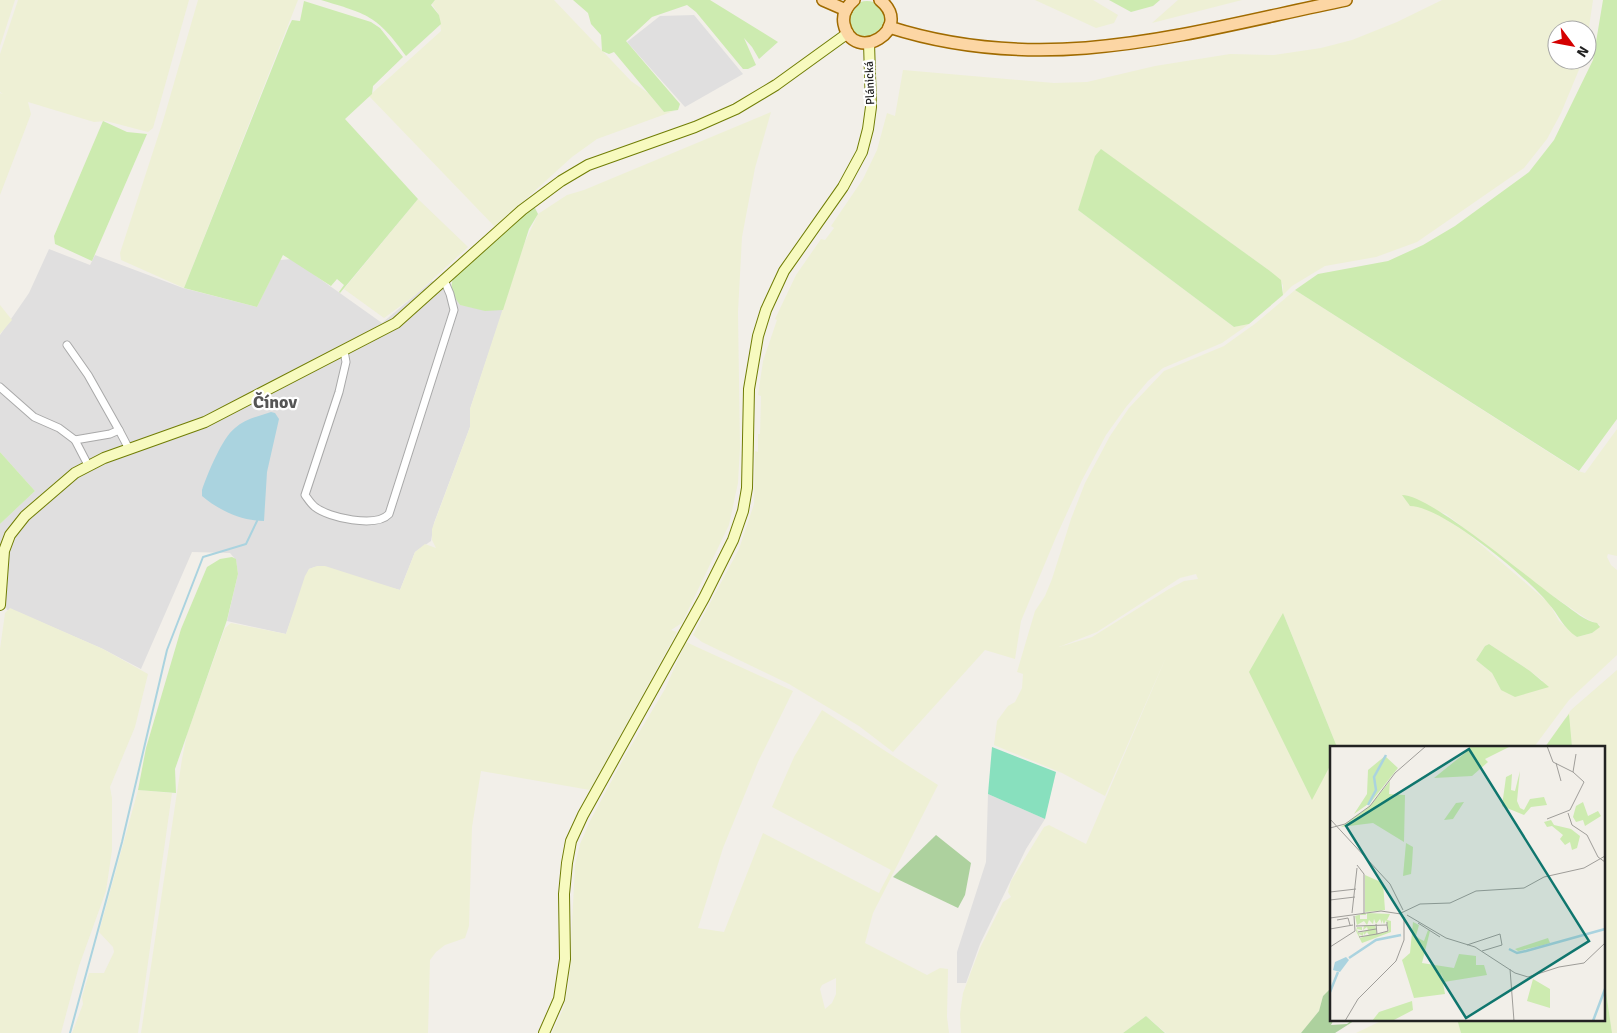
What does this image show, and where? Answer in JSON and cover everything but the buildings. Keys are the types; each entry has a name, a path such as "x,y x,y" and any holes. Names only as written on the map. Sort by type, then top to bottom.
{"main road":[{"path":"823,0 846,10"},
{"path":"854,0 846,10 844,22 848,33 856,40 869,43 882,37 889,27 889,12 881,0"},
{"path":"889,27 937,40 980,48 1027,51 1073,50 1143,41 1346,0"},
{"path":"0,605 4,551 10,535 25,516 88,465 205,422 396,323 530,203 561,181 588,165 695,127 736,109 771,88 848,33"},
{"name":"Plánická","path":"544,1033 559,999 565,959 564,894 572,841 583,815 704,598 734,540 747,488 748,401 751,369 766,310 791,260 854,170 864,146 870,122 872,94 869,43"}],"street":[{"path":"344,351 346,362 338,392 305,495 315,507 322,511 346,519 378,521 389,514 454,310 444,280"},
{"path":"67,345 88,375 129,449"},
{"path":"0,387 34,417 59,428 75,440 88,465"},
{"path":"75,440 110,434 118,430"}],"shaded area":[{"path":"694,15 743,74 685,107 627,42 660,16"},
{"path":"49,249 90,265 95,255 183,288 257,307 280,260 292,259 382,323 432,281 452,290 460,305 503,310 470,409 470,427 434,523 431,541 415,552 400,590 315,567 309,569 286,634 227,621 238,574 236,560 230,553 192,552 141,669 103,649 13,610 7,610 0,590 0,524 35,491 0,452 0,335 29,293"},
{"path":"988,794 1045,819 1026,849 980,944 966,983 957,983 957,952 986,862"}],"green space":[{"path":"0,0 15,0 0,46"},
{"path":"18,0 189,0 153,128 148,132 106,121 94,122 28,102 31,114 0,195 0,93 3,94 0,92 0,54"},
{"path":"198,0 298,0 184,288 121,260 120,253 163,121"},
{"path":"321,0 435,0 431,5 439,15 441,24 406,56 387,32 370,18 350,9"},
{"path":"435,0 554,0 631,81 648,93 664,112 674,111 597,139 572,157 495,227 369,96 441,31 439,15 432,4"},
{"path":"573,0 710,0 778,42 759,59 744,38 756,65 743,69 696,12 687,5 652,17 626,41 680,104 678,110 664,112 614,52 609,54 602,51 601,35 591,24 588,13"},
{"path":"1035,0 1093,0 1118,15 1114,23 1096,28"},
{"path":"1109,0 1160,0 1153,6 1131,12"},
{"path":"1178,0 1242,0 1152,23"},
{"path":"1442,0 1593,0 1590,20 1547,20 1547,70 1579,70 1561,113 1547,139 1524,168 1417,242 1376,257 1325,266 1292,286 1283,295 1283,285 1270,271 1101,150 1078,210 1234,327 1249,324 1222,343 1163,368 1148,381 1106,435 1082,480 1021,621 1015,659 985,650 893,752 859,726 789,684 702,642 693,635 739,549 754,504 755,451 758,452 758,434 760,434 761,396 758,395 763,361 777,320 775,319 796,275 821,239 825,240 834,228 831,226 863,179 877,150 887,113 895,116 903,70 1054,83 1087,82 1155,66 1230,54 1274,55 1321,48 1352,40 1397,22"},
{"path":"1603,0 1617,0 1617,419 1579,471 1295,290 1318,274 1388,261 1423,245 1455,226 1529,172 1554,140 1588,70 1597,70 1597,36"},
{"path":"304,1 371,22 380,28 403,57 373,86 372,94 345,119 418,199 340,293 344,285 337,279 331,286 283,255 257,307 184,288 289,26 292,20 300,21"},
{"path":"867,1 880,6 885,19 880,32 867,37 854,32 849,19 854,6"},
{"path":"771,112 755,168 742,237 738,312 740,448 738,483 729,525 682,623 671,630 677,632 590,790 481,771 472,827 469,926 465,938 445,945 430,960 428,1033 141,1033 187,734 225,628 231,623 286,634 305,576 309,569 317,566 325,566 400,590 415,552 425,544 436,548 432,540 432,529 470,427 470,409 524,244 538,214 567,195 584,190"},
{"path":"103,121 127,132 147,134 92,261 55,244 54,236"},
{"path":"1101,149 1270,271 1281,280 1283,295 1249,324 1234,327 1078,210 1095,156"},
{"path":"418,199 468,247 414,296 384,318 344,289"},
{"path":"534,206 538,214 529,229 503,310 485,311 460,305 452,290 453,279"},
{"path":"1295,290 1578,471 1585,473 1617,429 1617,556 1608,554 1607,557 1611,565 1617,570 1617,655 1569,700 1535,746 1337,746 1283,613 1322,780 1330,766 1330,991 1323,996 1319,1011 1312,1021 1301,1033 1166,1033 1146,1016 1123,1033 961,1033 960,1014 963,993 980,948 1003,902 1011,897 1008,892 1011,881 1044,827 1049,825 1086,844 1167,655 1105,796 1062,773 994,745 997,721 1008,706 1015,702 1022,688 1023,674 1017,672 1035,611 1045,596 1052,579 1071,519 1085,483 1110,436 1129,408 1164,371 1224,346 1256,323","holes":["1407,501 1446,514 1541,588 1587,619 1600,625 1592,633 1577,637 1559,621 1549,603 1467,533 1431,510 1416,505 1409,505","1196,574 1198,579 1184,581 1169,589 1092,637 1059,647 1097,632 1180,578","1489,644 1530,671 1543,681 1501,690 1492,673 1476,660 1485,646"]},
{"path":"0,305 12,320 0,334"},
{"path":"0,452 35,491 0,524"},
{"path":"1402,495 1416,499 1436,509 1483,542 1576,613 1597,623 1600,627 1592,633 1577,637 1568,630 1537,591 1504,561 1462,530 1442,518 1424,509 1410,506"},
{"path":"232,557 236,559 238,574 227,620 175,769 176,793 138,790 146,748 181,629 207,567 220,559"},
{"path":"10,608 103,649 148,674 135,727 110,787 112,798 112,850 106,891 79,966 61,1033 0,1033 0,649 5,613"},
{"path":"1283,613 1337,746 1330,746 1330,766 1312,800 1249,672"},
{"path":"686,642 793,691 758,762 723,848 698,928 724,932 763,833 879,893 891,870 772,807 794,757 822,710 938,785 873,913 865,943 927,975 940,968 948,969 947,1017 949,1033 552,1033 564,1007 569,982 575,865 580,844 590,821 625,756 665,689","holes":["836,978 836,994 832,1003 825,1009 820,989 822,985"]},
{"path":"1489,644 1530,671 1549,687 1515,697 1501,690 1492,673 1476,660 1485,646"},
{"path":"1617,670 1617,1033 1612,1033 1604,978 1604,746 1572,746 1568,715 1565,719 1571,710"},
{"path":"1569,714 1572,746 1546,746"},
{"path":"992,747 1056,772 1045,819 988,794"},
{"path":"138,790 172,793 138,1033 72,1033 83,1004 82,997 89,973 104,973 114,952 113,947 99,932"},
{"path":"936,835 971,863 965,895 958,908 893,877"},
{"path":"1604,978 1612,1033 1461,1033 1457,1020 1604,1020"},
{"path":"1330,990 1330,1020 1334,1020 1331,1025 1347,1024 1352,1020 1355,1020 1335,1033 1301,1033 1319,1011 1323,996"},
{"path":"1146,1016 1165,1033 1123,1033"},
{"path":"1383,1020 1457,1020 1461,1033 1356,1033"}],"water":[{"path":"271,412 275,413 279,419 267,472 264,521 239,517 215,506 202,496 202,490 216,456 230,433 243,422"}],"waterway":[{"path":"70,1033 122,842 167,650 203,557 246,544 257,521"}],"district":[{"name":"Čínov","path":"275,402"}]}
